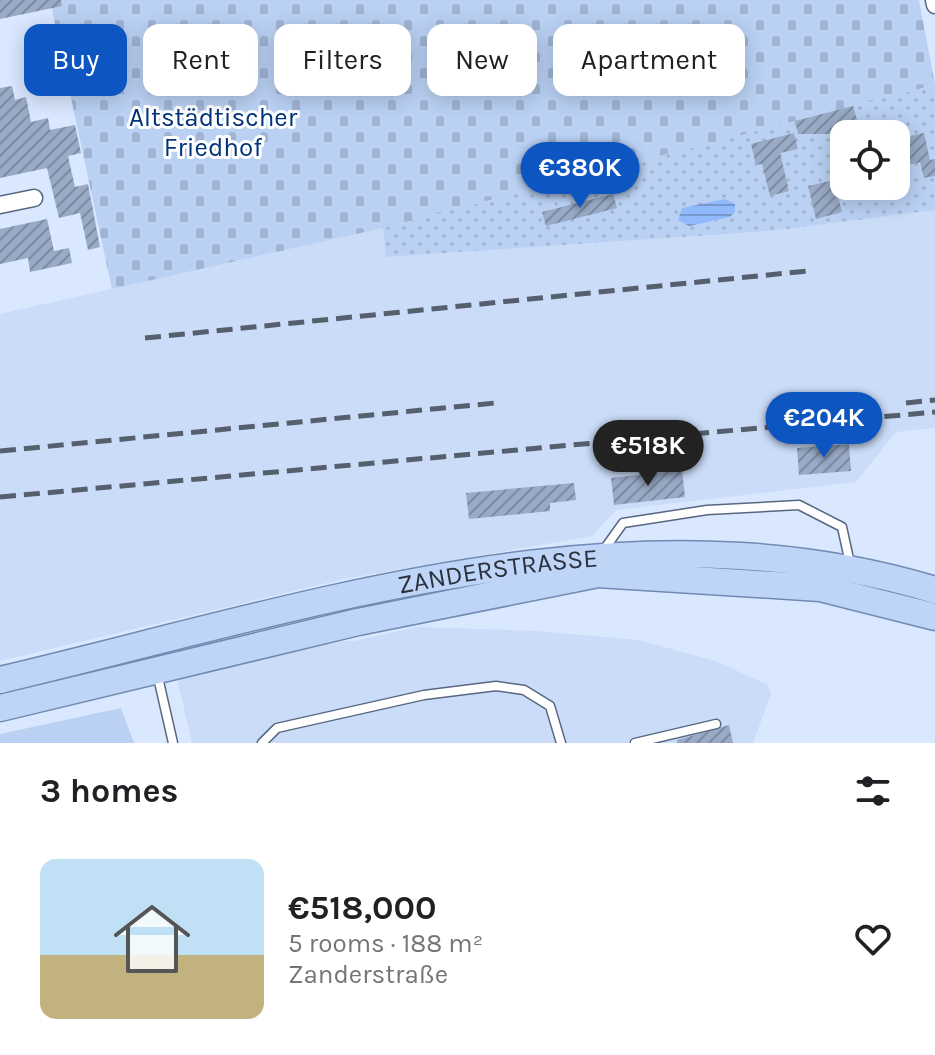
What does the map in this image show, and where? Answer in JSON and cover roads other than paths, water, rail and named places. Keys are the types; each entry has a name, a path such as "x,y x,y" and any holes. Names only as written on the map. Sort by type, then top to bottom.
{"main road":[{"name":"ZANDERSTRASSE","path":"0,680 149,642 380,590 515,567 600,557 716,553 793,558 851,568 935,590"},
{"name":"ZANDERSTRASSE","path":"0,708 358,622 598,574 748,581 820,588 935,617"},
{"path":"149,642 157,670"}],"street":[{"path":"0,205 34,198"}],"lane":[{"path":"600,557 623,523 707,510 799,505 842,527 847,536 851,568"},
{"path":"157,670 173,743"},
{"path":"262,743 277,728 424,695 507,686 524,690 550,706 561,743"},
{"path":"635,743 716,724"}],"water":[{"path":"725,199 735,204 735,212 730,217 689,226 678,220 682,208"}],"railway":[{"path":"145,338 807,271"},
{"path":"906,403 935,400"},
{"path":"0,451 495,403"},
{"path":"0,497 935,412"}],"park label":[{"name":"Altstädtischer Friedhof","path":"213,132"}]}
